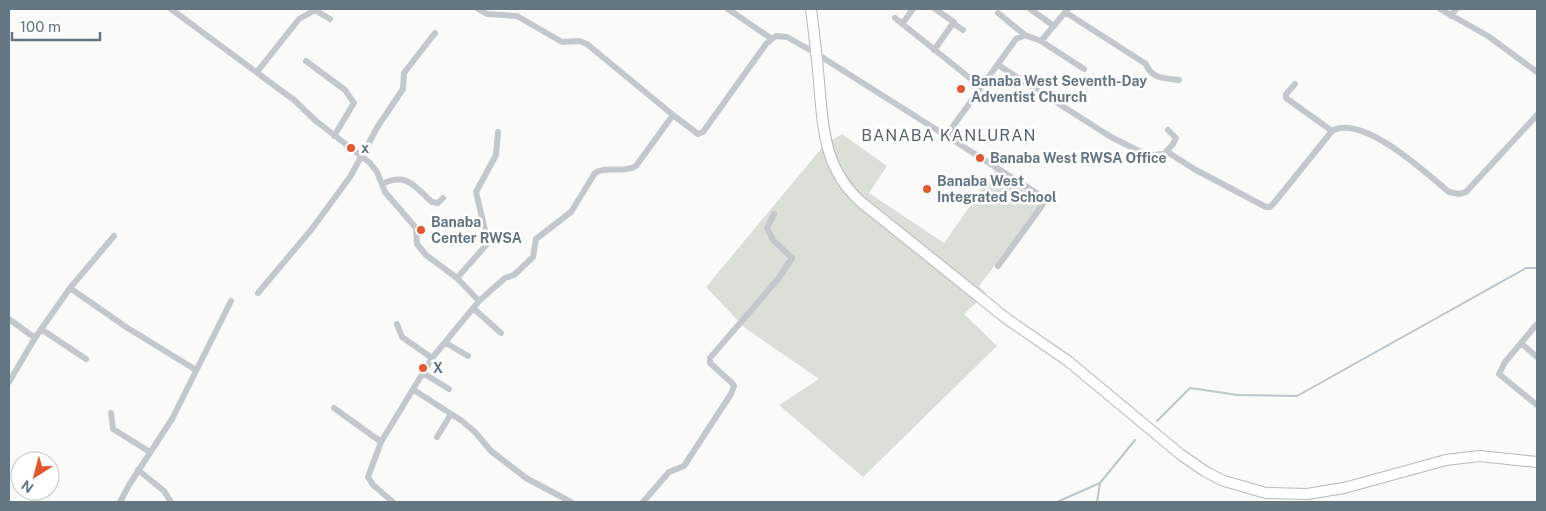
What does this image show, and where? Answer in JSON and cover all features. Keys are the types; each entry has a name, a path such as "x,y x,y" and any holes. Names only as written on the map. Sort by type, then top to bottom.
{"main road":[{"path":"811,9 826,146 835,170 853,195 1007,319 1068,361 1180,454 1206,472 1247,489 1266,493 1307,494 1344,488 1446,460 1479,456 1537,462"}],"street":[{"path":"171,9 258,72 294,100 334,136 370,163 385,192 416,228 417,244 426,255 457,278 479,301"},
{"path":"478,9 488,14 517,16 552,38 562,42 579,41 586,44 698,134 703,132 766,44 776,36 787,37 1006,172 1045,200 998,266"},
{"path":"728,9 772,39"},
{"path":"902,24 913,9"},
{"path":"1030,9 1054,26"},
{"path":"1440,9 1488,36 1537,72"},
{"path":"1451,16 1456,9"},
{"path":"258,72 299,19 310,11 314,10 330,20"},
{"path":"939,10 963,30"},
{"path":"1041,40 1067,10 1146,64 1148,70 1156,77 1179,80"},
{"path":"998,13 1026,35 1041,40 1084,69"},
{"path":"895,18 981,87"},
{"path":"934,50 954,24"},
{"path":"258,293 311,230 350,177 403,89 404,73 435,33"},
{"path":"946,136 1016,39 1026,35"},
{"path":"306,61 345,90 354,103 334,136"},
{"path":"998,65 1111,137 1143,153 1169,153 1194,169 1261,205 1270,207 1332,131 1346,127 1376,136 1449,192 1458,194 1466,192 1537,115"},
{"path":"1295,84 1286,94 1286,98 1332,131"},
{"path":"393,502 373,485 368,476 381,442 432,358 479,301 505,278 514,275 533,256 536,239 571,212 595,173 599,170 630,170 636,166 673,115"},
{"path":"1164,154 1174,144 1176,138 1168,130"},
{"path":"457,278 488,243 476,192 496,155 498,132"},
{"path":"382,184 396,178 404,179 432,202 438,203 443,198"},
{"path":"643,502 669,472 684,466 732,394 734,386 712,366 710,358 778,279 792,258 769,234 767,228 774,214"},
{"path":"9,382 35,338 70,288 114,236"},
{"path":"70,288 126,328 196,370"},
{"path":"120,502 138,470 172,419 231,300"},
{"path":"473,308 501,333"},
{"path":"9,319 35,338"},
{"path":"397,324 402,337 432,358"},
{"path":"1536,325 1502,366 1499,374 1537,405"},
{"path":"41,329 86,359"},
{"path":"446,343 468,356"},
{"path":"1521,343 1537,356"},
{"path":"423,373 449,389"},
{"path":"414,390 476,432 491,451 526,478 572,502"},
{"path":"334,408 381,442"},
{"path":"111,413 110,424 113,428 150,452"},
{"path":"437,437 451,414"},
{"path":"138,470 164,491 172,502"}],"shaded area":[{"path":"842,134 887,166 869,193 944,243 996,169 1043,202 979,286 986,294 964,314 997,346 863,477 779,405 819,379 745,328 706,287 825,144"}],"waterway":[{"path":"1157,421 1190,388 1238,395 1297,396 1526,268 1537,268"},
{"path":"1057,502 1100,483 1135,440"},
{"path":"1097,502 1100,483"}],"place":[{"name":"Banaba West Seventh-Day Adventist Church","path":"961,89"},
{"name":"x","path":"351,148"},
{"name":"Banaba West RWSA Office","path":"980,158"},
{"name":"Banaba West Integrated School","path":"927,189"},
{"name":"Banaba Center RWSA","path":"421,230"},
{"name":"X","path":"423,368"}],"district":[{"name":"BANABA KANLURAN","path":"949,135"}]}
